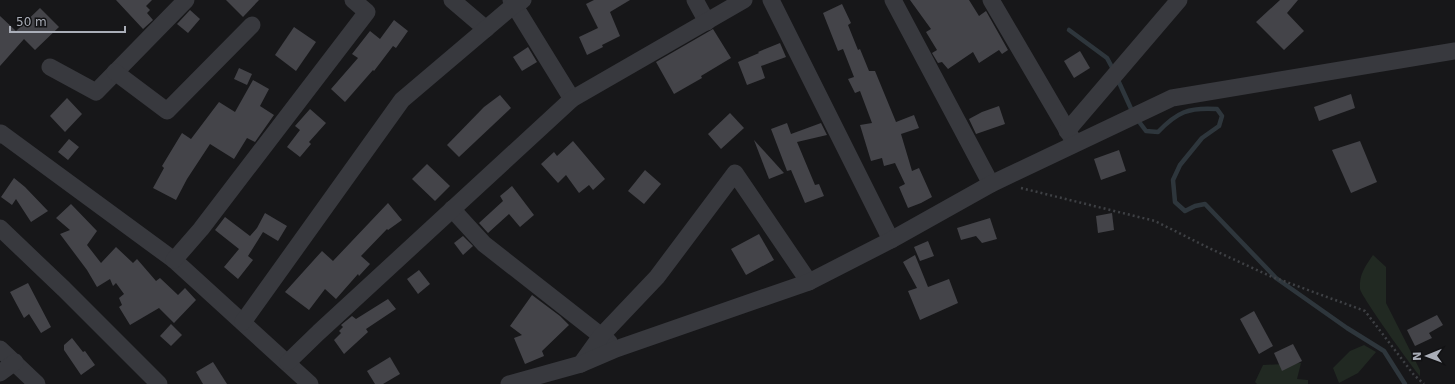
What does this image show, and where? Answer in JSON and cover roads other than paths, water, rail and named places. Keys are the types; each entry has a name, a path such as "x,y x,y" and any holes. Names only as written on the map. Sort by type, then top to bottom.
{"street":[{"path":"174,260 201,229 367,12 353,0"},
{"path":"452,0 486,29"},
{"path":"695,0 707,22"},
{"path":"288,362 572,99 744,0"},
{"path":"771,0 891,240"},
{"path":"893,0 991,184"},
{"path":"991,0 1071,137"},
{"path":"1071,137 1179,0"},
{"path":"50,67 96,92 181,2"},
{"path":"243,322 402,100 516,2 572,99"},
{"path":"115,72 167,111 252,25"},
{"path":"509,384 582,364 616,349 809,282 891,240 1071,137 1172,98 1455,51"},
{"path":"0,135 1,133 174,260 288,362 310,384"},
{"path":"582,364 601,336 657,276 735,173 809,282"},
{"path":"452,209 484,244 616,349"},
{"path":"0,228 64,289 159,384"},
{"path":"0,348 37,384"},
{"path":"0,373 15,362"}],"waterway":[{"path":"1069,30 1107,58 1114,71"},
{"path":"1117,78 1133,113"},
{"path":"1137,119 1146,131 1158,132 1171,120 1184,112 1199,109 1217,109 1222,116 1219,126 1202,138 1180,165 1173,180 1175,202 1185,211 1195,206 1205,204 1276,278 1347,328 1384,351 1405,384"}]}
